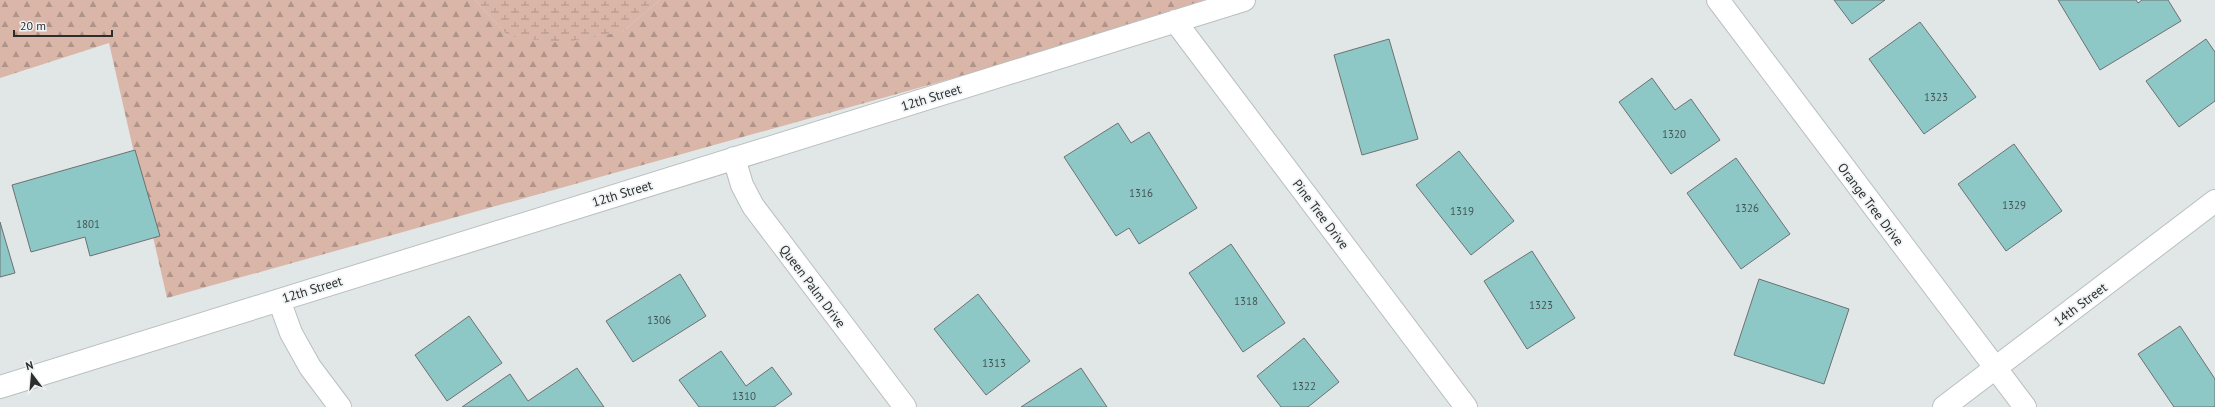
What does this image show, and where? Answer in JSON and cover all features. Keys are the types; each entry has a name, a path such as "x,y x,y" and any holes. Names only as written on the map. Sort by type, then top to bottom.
{"street":[{"name":"12th Street","path":"0,387 1244,0"},
{"name":"Orange Tree Drive","path":"1718,0 2025,407"},
{"name":"Pine Tree Drive","path":"1175,21 1466,407"},
{"name":"Queen Palm Drive","path":"734,158 742,185 753,206 906,407"},
{"name":"14th Street","path":"1944,407 2215,202"},
{"path":"279,300 290,333 310,367 340,407"}],"green space":[{"path":"0,0 475,0 508,36 622,32 660,0 1233,0 167,298 109,43 0,78"},
{"path":"475,0 660,0 622,32 560,43 508,36"}],"building":[{"path":"1834,0 1885,0 1852,24"},
{"path":"2058,0 2136,0 2138,3 2142,0 2168,0 2181,21 2100,70"},
{"path":"1920,22 1976,97 1924,134 1869,59"},
{"path":"1389,39 1418,139 1362,155 1334,55"},
{"path":"2206,39 2215,52 2215,101 2179,127 2146,81"},
{"path":"1652,78 1675,110 1691,99 1720,140 1671,174 1619,102"},
{"path":"1118,123 1131,143 1149,132 1197,208 1139,244 1129,228 1116,236 1064,157"},
{"path":"2014,144 2062,211 2006,251 1958,184"},
{"path":"135,150 160,236 90,256 85,237 31,252 12,185"},
{"path":"1459,151 1514,221 1471,255 1416,185"},
{"path":"1736,158 1790,234 1741,269 1687,193"},
{"path":"0,222 15,273 0,277"},
{"path":"1231,244 1285,323 1243,352 1189,273"},
{"path":"1532,251 1575,318 1527,349 1484,281"},
{"path":"680,274 706,316 633,362 606,321"},
{"path":"1759,279 1849,309 1824,384 1734,355"},
{"path":"978,294 1030,361 986,395 934,329"},
{"path":"469,316 502,363 447,401 415,355"},
{"path":"2180,326 2215,379 2215,407 2174,407 2138,354"},
{"path":"1304,338 1339,382 1308,407 1281,407 1257,376"},
{"path":"721,351 746,386 772,367 792,394 774,407 699,407 679,380"},
{"path":"577,368 604,407 462,407 510,374 528,401"},
{"path":"1081,368 1107,407 1021,407"}]}
